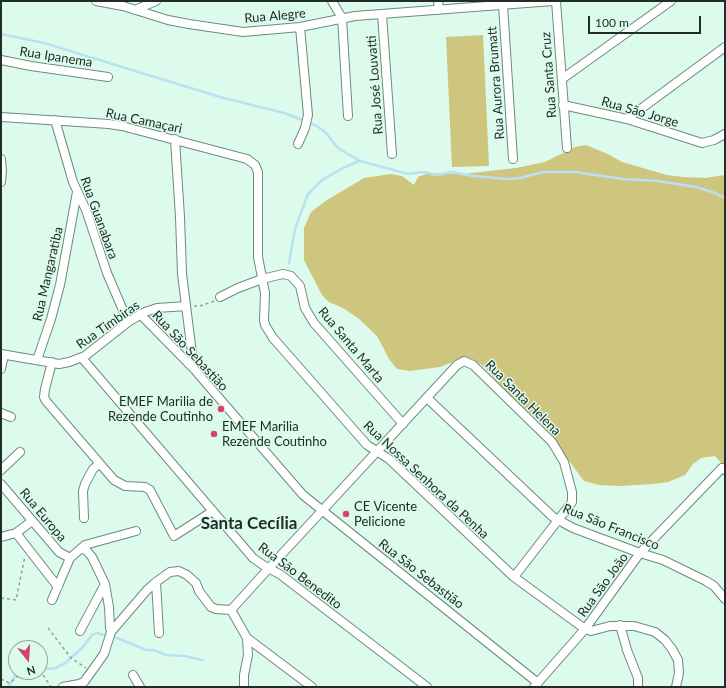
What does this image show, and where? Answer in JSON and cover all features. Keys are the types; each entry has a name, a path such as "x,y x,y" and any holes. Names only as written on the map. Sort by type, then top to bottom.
{"street":[{"name":"Rua Alegre","path":"96,1 123,6 168,20 243,32 300,27 342,18 382,14 554,1"},
{"path":"135,10 156,1"},
{"path":"332,1 342,18 348,116"},
{"path":"438,1 439,10"},
{"name":"Rua Santa Cruz","path":"554,1 567,148"},
{"path":"562,80 671,1"},
{"name":"Rua Aurora Brumatt","path":"503,5 513,159"},
{"name":"Rua José Louvatti","path":"382,14 392,154"},
{"path":"298,144 305,128 308,115 300,27"},
{"path":"627,119 725,46"},
{"name":"Rua Ipanema","path":"1,60 31,66 108,77"},
{"name":"Rua São Jorge","path":"563,104 627,119 697,142 710,142 725,134"},
{"name":"Rua Camaçari","path":"1,117 109,124 134,129 247,159 255,165"},
{"name":"Rua Guanabara","path":"55,120 70,175 86,210 107,273 128,322"},
{"path":"175,140 182,274 194,369"},
{"path":"1,158 1,182"},
{"name":"Rua Nossa Senhora da Penha","path":"255,165 258,172 258,257 265,293 264,320 270,334 367,445 389,458 514,577 585,629"},
{"name":"Rua Mangaratiba","path":"37,360 51,319 60,285 77,192"},
{"name":"Rua Santa Marta","path":"262,279 283,274 291,276 300,286 306,308 314,323 403,424"},
{"path":"220,297 262,279"},
{"name":"Rua Timbiras","path":"1,369 3,355 59,364 82,358 140,314 157,308 186,306"},
{"name":"Rua São Sebastião","path":"140,314 194,369 303,496 508,659"},
{"name":"Rua São Benedito","path":"82,358 253,558 281,575 427,687"},
{"name":"Rua Santa Helena","path":"427,398 457,365 466,361 474,365 552,442 564,462 572,492 572,502 514,577"},
{"path":"52,362 45,388 44,396 46,400 114,480 122,485 141,486 147,488 174,536 213,511"},
{"path":"230,610 427,398"},
{"name":"Rua São Francisco","path":"427,398 547,512 573,528 640,553 664,560 714,586 725,599"},
{"path":"1,414 11,417"},
{"path":"1,470 20,452"},
{"path":"84,518 83,492 85,484 93,470 99,464"},
{"name":"Rua São João","path":"508,659 536,685 585,629 640,553 723,469"},
{"name":"Rua Europa","path":"1,484 59,552 70,558"},
{"path":"1,538 16,533 32,521"},
{"path":"52,600 70,558 89,544 136,531"},
{"path":"16,533 58,587"},
{"path":"82,549 86,550 92,557 105,584 111,632"},
{"path":"63,687 86,685 91,671 104,654 111,632 141,596 156,582 173,571 184,573 194,580 199,591 211,607 230,610"},
{"path":"156,582 159,633"},
{"path":"80,631 105,584"},
{"path":"230,610 247,638 312,687"},
{"path":"585,629 594,630 620,625 634,626 655,632 665,640 678,660 679,673 676,687"},
{"path":"620,625 627,650 638,678 638,687"},
{"path":"244,687 244,675 248,655 247,638"},
{"path":"133,675 140,687"}],"path":[{"path":"186,306 200,306 220,297"},
{"path":"1,598 16,600 26,547"},
{"path":"48,628 71,658 91,671"},
{"path":"1,679 9,683 14,680"}],"shaded area":[{"path":"483,35 489,166 452,167 446,37"},
{"path":"586,145 608,154 622,162 667,175 705,178 725,175 725,467 715,456 701,458 693,464 685,475 668,482 619,486 599,485 584,481 540,422 508,393 482,365 472,359 466,357 440,367 410,371 397,369 389,359 377,336 359,319 343,308 329,302 322,295 304,260 304,228 311,212 327,200 364,178 391,174 402,176 414,185 418,177 429,173 463,174 516,168 545,162 575,147"}],"waterway":[{"path":"1,34 44,43 220,97 284,113 317,126 325,132 337,147 360,161 408,174 424,172 437,175 451,172 473,176 510,179 543,172 575,172 623,179 658,181 696,187 725,198"},
{"path":"289,263 295,229 308,194 322,180 359,161"},
{"path":"48,669 53,669 64,664 82,648 92,635 96,633 117,638 146,650 154,650 166,655 184,656 203,660"},
{"path":"8,687 13,680"}],"place":[{"name":"EMEF Marilia de Rezende Coutinho","path":"221,409"},
{"name":"EMEF Marilia Rezende Coutinho","path":"214,434"},
{"name":"CE Vicente Pelicione","path":"346,514"}],"district":[{"name":"Santa Cecília","path":"249,524"}]}
